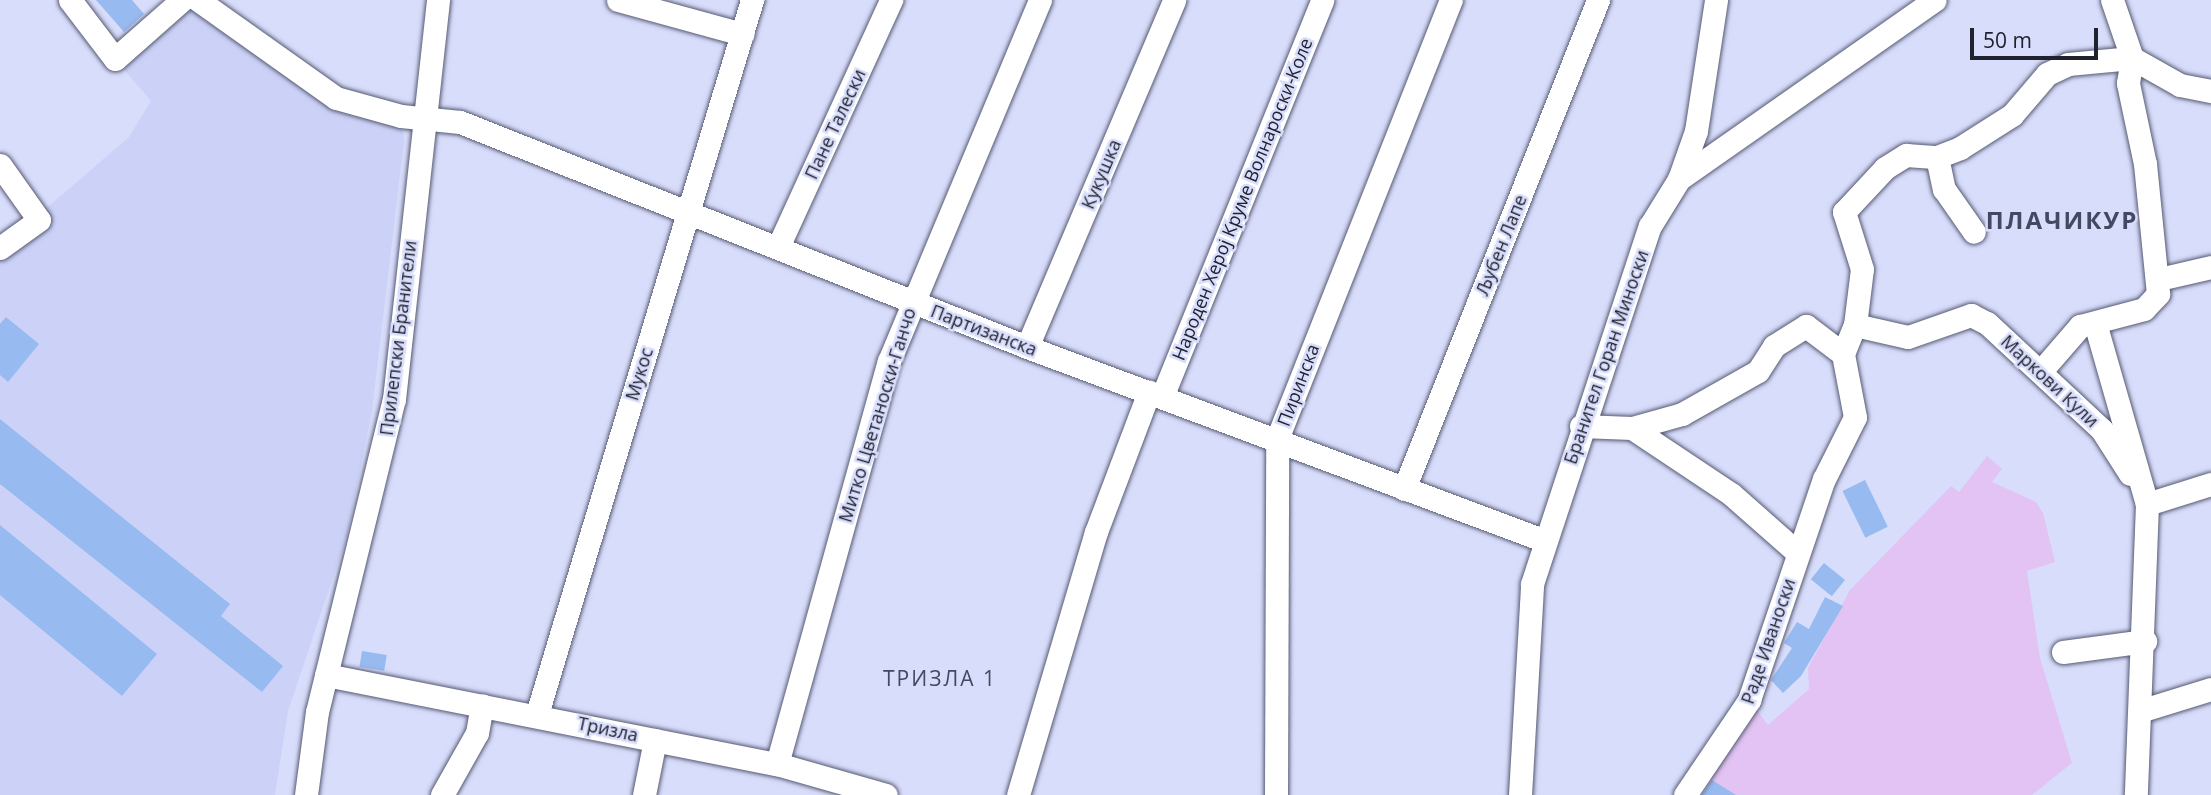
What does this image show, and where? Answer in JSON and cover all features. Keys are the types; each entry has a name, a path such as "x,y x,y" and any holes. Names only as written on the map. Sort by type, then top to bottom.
{"street":[{"path":"70,0 115,59 182,0"},
{"name":"Партизанска","path":"198,0 336,98 425,120 460,122 1027,347 1544,540"},
{"name":"Прилепски Бранители","path":"306,795 326,675 394,399 438,0"},
{"path":"618,0 743,34"},
{"name":"Мукос","path":"537,714 752,0"},
{"name":"Пане Талески","path":"778,247 891,0"},
{"name":"Митко Цветаноски-Ганчо","path":"777,764 911,302 1040,0"},
{"name":"Кукушка","path":"1027,347 1174,0"},
{"name":"Народен Херој Круме Волнароски-Коле","path":"1018,795 1096,532 1322,0"},
{"name":"Пиринска","path":"1276,795 1277,439 1451,0"},
{"name":"Љубен Лапе","path":"1404,489 1598,0"},
{"name":"Бранител Горан Миноски","path":"1520,795 1525,620 1544,540 1650,226 1679,179 1696,131 1716,0"},
{"name":"Бранител Горан Миноски","path":"1679,179 1935,0"},
{"path":"2041,371 2067,334 2144,309 2158,294 2159,279 2148,244 2145,164 2127,83 2132,58 2112,0"},
{"path":"1581,426 1632,428 1724,394 1758,371 1774,346 1806,326 1843,354 1856,325 1862,269 1844,212 1885,168 1906,155 1937,157 2012,116 2047,74 2094,58 2132,58 2180,85 2211,91"},
{"path":"1937,157 1944,189 1974,232"},
{"path":"0,165 39,220 0,248"},
{"path":"2159,279 2211,267"},
{"name":"Маркови Кули","path":"1856,325 1908,337 1971,315 2041,371 2102,430 2147,504"},
{"path":"2095,323 2147,504 2143,710 2136,795"},
{"name":"Раде Иваноски","path":"1685,795 1749,700 1824,479 1855,418 1843,354"},
{"path":"1632,428 1731,494 1798,553"},
{"path":"2147,504 2211,484"},
{"path":"2063,652 2145,641"},
{"name":"Тризла","path":"326,675 537,714 777,764 886,795"},
{"path":"2143,710 2211,689"},
{"path":"442,795 477,733 482,705"},
{"path":"644,795 655,740"}],"shaded area":[{"path":"182,0 336,98 401,116 404,141 372,411 347,536 288,711 275,795 0,795 0,248 129,137 151,101 115,59"},
{"path":"1987,456 2002,469 1992,482 2036,502 2043,513 2055,562 2027,571 2040,658 2072,763 2032,795 1718,795 1722,787 1697,772 1749,700 1768,725 1809,689 1808,668 1850,590 1951,486 1959,492"}],"building":[{"path":"96,0 132,0 144,14 124,32"},
{"path":"6,317 39,344 8,382 0,375 0,324"},
{"path":"0,419 230,604 221,616 283,666 262,692 0,484"},
{"path":"1865,480 1888,527 1865,538 1843,491"},
{"path":"0,525 157,654 122,696 0,595"},
{"path":"1824,563 1845,580 1832,596 1811,579"},
{"path":"1825,597 1843,606 1801,676 1783,693 1771,680 1792,648 1784,643 1797,622 1809,629"},
{"path":"362,651 387,655 384,671 359,667"},
{"path":"1712,780 1736,795 1702,795"}],"district":[{"name":"ПЛАЧИКУР","path":"2062,220"},
{"name":"ТРИЗЛА 1","path":"940,678"}]}
